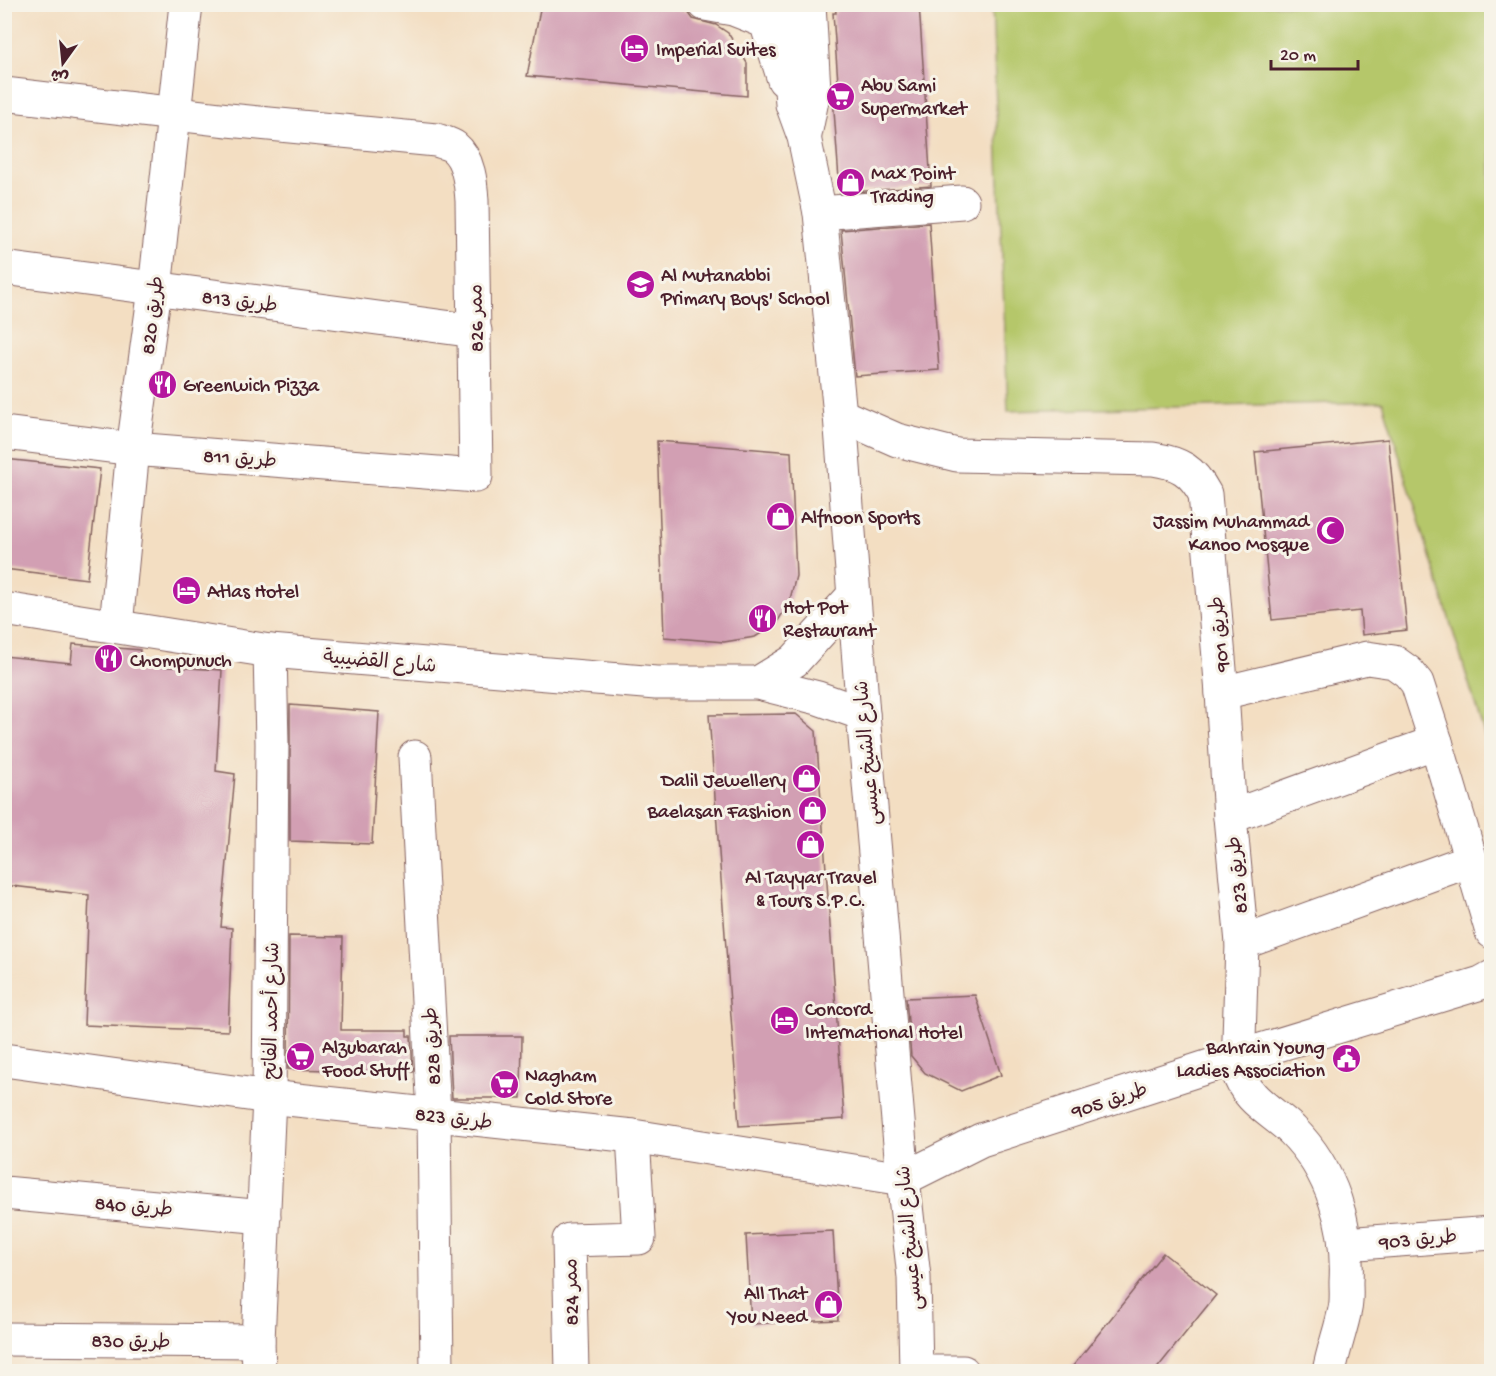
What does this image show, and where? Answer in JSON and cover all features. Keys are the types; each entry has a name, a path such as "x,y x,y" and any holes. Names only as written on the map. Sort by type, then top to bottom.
{"street":[{"name":"طريق 820","path":"116,626 133,449 155,289 186,4"},
{"path":"705,4 733,9 766,21 792,104"},
{"name":"شارع الشيخ عيسى","path":"784,4 792,104 804,137 820,213 840,415 862,714 903,1179 914,1277 916,1371"},
{"name":"شارع الشيخ عيسى","path":"804,137 814,90 809,4"},
{"path":"4,94 173,114"},
{"name":"ممر 826","path":"173,114 436,140 455,148 464,161 470,179 472,201 476,476"},
{"path":"820,213 962,202"},
{"name":"طريق 813","path":"4,268 475,330"},
{"name":"طريق 901","path":"840,415 897,440 957,455 1153,459 1171,462 1185,469 1198,480 1205,494 1222,693 1367,658 1394,662 1408,672 1417,683 1436,741 1491,932"},
{"name":"طريق 811","path":"4,433 133,449 476,476"},
{"path":"758,683 794,661 852,597"},
{"name":"شارع القضيبية","path":"4,609 270,651 656,683 758,683 818,698 862,714"},
{"name":"شارع أحمد الفاتح","path":"259,1356 269,1097 272,756 270,651"},
{"name":"طريق 823","path":"1222,693 1230,817 1242,943 1238,1057"},
{"path":"1230,817 1436,741"},
{"name":"طريق 828","path":"415,757 434,1114 437,1371"},
{"path":"1242,943 1471,860"},
{"name":"طريق 905","path":"903,1179 981,1140 1238,1057 1481,983 1491,977"},
{"path":"1238,1057 1240,1079 1250,1095 1293,1131 1316,1159 1333,1192 1341,1218 1346,1244 1345,1308 1329,1371"},
{"name":"طريق 823","path":"4,1060 269,1097 633,1137 903,1179"},
{"name":"ممر 824","path":"572,1371 569,1240 639,1238 633,1137"},
{"name":"طريق 840","path":"4,1193 264,1217"},
{"name":"طريق 903","path":"1346,1244 1491,1233"},
{"name":"طريق 830","path":"4,1339 259,1356"},
{"path":"931,1371 963,1371"}],"green space":[{"path":"992,5 1491,5 1491,756 1383,402 1008,411"}],"building":[{"name":"Imperial Suites","path":"541,4 640,4 688,12 693,19 716,25 728,33 747,63 747,96 527,76"},
{"path":"835,4 919,4 931,186 840,193 832,83 838,82 833,13 836,13"},
{"path":"929,223 939,370 855,376 841,230"},
{"name":"Jassim Muhammad Kanoo Mosque","path":"1388,439 1407,630 1362,635 1360,611 1272,620 1255,452"},
{"path":"657,441 791,452 796,576 789,603 776,624 755,637 724,642 664,637"},
{"path":"4,459 100,469 87,579 4,569"},
{"path":"73,644 140,650 138,665 222,670 216,771 235,774 221,927 232,928 228,1031 84,1025 89,895 4,885 4,656 71,663"},
{"path":"290,705 379,712 372,844 290,841"},
{"path":"796,714 816,731 844,1119 739,1126 709,715"},
{"path":"289,936 343,937 341,1030 407,1030 407,1036 411,1036 413,1072 288,1069"},
{"path":"975,995 1001,1075 961,1091 925,1073 911,1056 906,998"},
{"path":"449,1036 522,1036 521,1098 452,1098"},
{"path":"833,1231 838,1320 751,1324 746,1235"},
{"path":"1163,1253 1216,1295 1155,1371 1069,1371"}],"place":[{"name":"Imperial Suites","path":"635,48"},
{"name":"Abu Sami Supermarket","path":"840,96"},
{"name":"Max Point Trading","path":"850,183"},
{"name":"Al Mutanabbi Primary Boys' School","path":"640,285"},
{"name":"Greenwich Pizza","path":"162,384"},
{"name":"Alfnoon Sports","path":"780,516"},
{"name":"Jassim Muhammad Kanoo Mosque","path":"1330,531"},
{"name":"Atlas Hotel","path":"186,590"},
{"name":"Hot Pot Restaurant","path":"762,618"},
{"name":"Chompunuch","path":"109,659"},
{"name":"Dalil Jewellery","path":"807,779"},
{"name":"Baelasan Fashion","path":"812,810"},
{"name":"Al Tayyar Travel & Tours S.P.C.","path":"811,845"},
{"name":"Concord International Hotel","path":"784,1020"},
{"name":"Alzubarah Food Stuff","path":"301,1057"},
{"name":"Bahrain Young Ladies Association","path":"1346,1058"},
{"name":"Nagham Cold Store","path":"504,1085"},
{"name":"All That You Need","path":"828,1304"}]}
